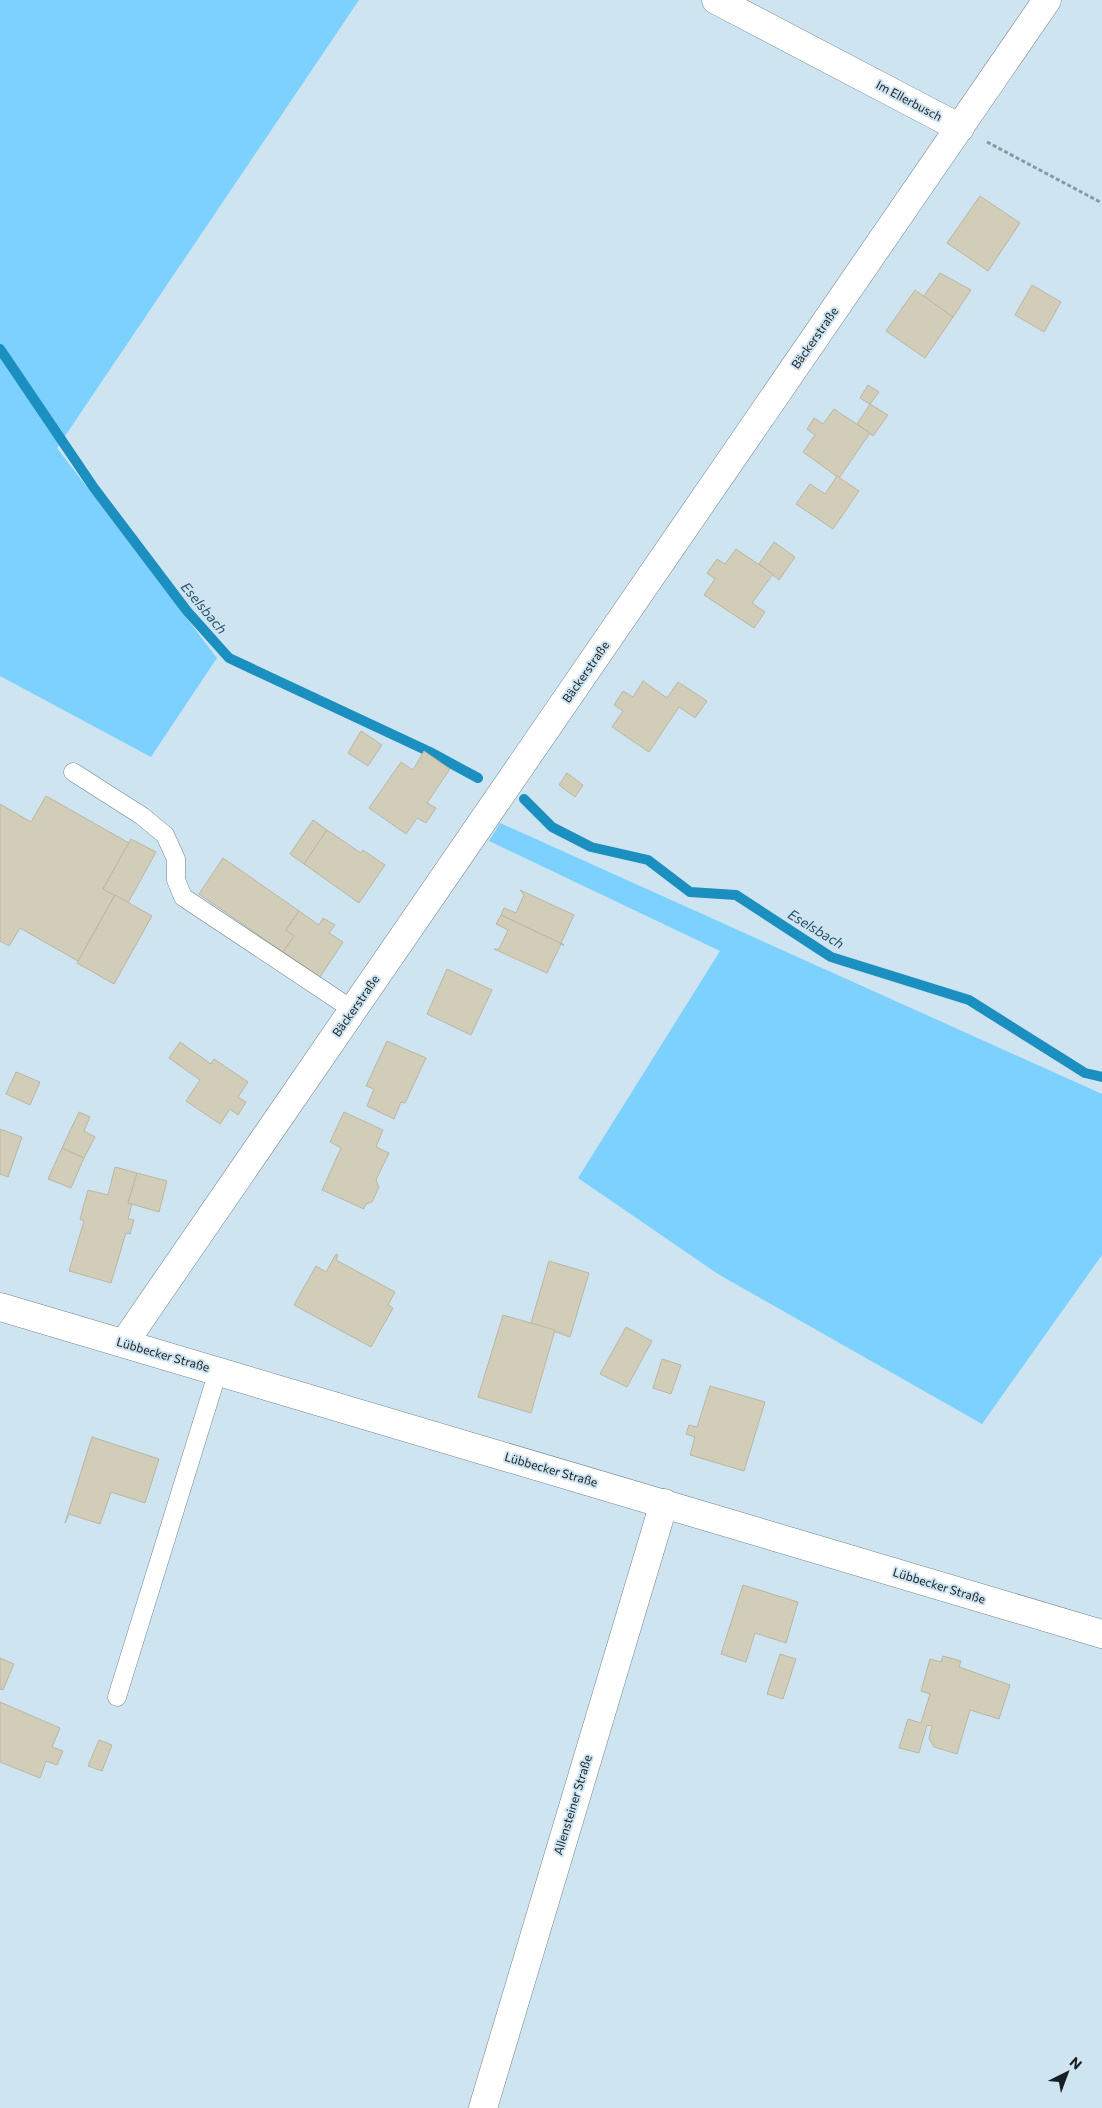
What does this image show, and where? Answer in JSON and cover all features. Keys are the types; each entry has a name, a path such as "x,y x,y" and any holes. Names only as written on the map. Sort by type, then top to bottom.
{"street":[{"name":"Im Ellerbusch","path":"716,0 960,128"},
{"name":"Bäckerstraße","path":"124,1343 1047,0"},
{"name":"Lübbecker Straße","path":"0,1307 1102,1634"},
{"name":"Allensteiner Straße","path":"483,2108 664,1503"}],"lane":[{"path":"73,772 142,816 166,835 176,859 176,880 183,897 353,1010"},
{"path":"117,1697 218,1371"}],"path":[{"path":"960,128 1102,203"}],"shaded area":[{"path":"0,0 359,0 57,448 217,658 151,757 0,676"},
{"path":"500,823 1102,1094 1102,1255 982,1424 718,1274 578,1178 720,951 489,841"}],"building":[{"path":"980,196 1020,223 988,271 947,243"},
{"path":"940,273 971,290 953,317 923,297"},
{"path":"1032,285 1061,302 1044,332 1015,315"},
{"path":"915,290 953,317 925,358 886,331"},
{"path":"868,385 879,392 870,404 860,398"},
{"path":"870,404 888,415 873,436 857,424"},
{"path":"834,409 870,433 839,478 803,452 815,435 807,429 814,418 823,424"},
{"path":"837,476 859,491 833,529 796,504 810,484 825,494"},
{"path":"774,542 795,557 779,580 759,564"},
{"path":"736,549 773,574 752,603 765,612 754,628 704,595 715,579 707,573 717,559 725,564"},
{"path":"643,681 667,698 678,682 707,701 695,718 679,707 649,752 612,727 623,711 614,705 623,691 633,697"},
{"path":"361,731 382,745 368,766 348,753"},
{"path":"424,751 450,769 427,803 436,808 426,823 417,818 406,834 369,808 401,762 413,770"},
{"path":"567,773 583,785 575,797 559,785"},
{"path":"46,796 129,843 103,889 115,895 78,961 20,928 9,946 0,941 0,804 31,822"},
{"path":"313,820 327,830 304,864 290,854"},
{"path":"327,830 361,853 363,850 385,865 359,903 304,864"},
{"path":"131,839 156,852 128,903 103,889"},
{"path":"223,858 299,911 286,930 294,936 283,952 199,894"},
{"path":"520,890 574,915 561,943 564,945 501,915 504,908 516,913 524,895"},
{"path":"115,895 152,916 114,984 77,963"},
{"path":"299,911 319,925 323,918 335,925 329,933 343,942 320,977 283,952 294,936 286,930"},
{"path":"501,915 564,945 561,944 547,973 494,949 499,949 508,930 496,924"},
{"path":"447,969 492,990 471,1035 427,1014"},
{"path":"387,1041 426,1058 405,1103 401,1102 394,1119 367,1106 374,1089 366,1086"},
{"path":"180,1042 211,1064 214,1059 248,1082 238,1097 246,1102 238,1115 230,1109 220,1124 186,1101 200,1080 169,1058"},
{"path":"16,1072 40,1082 30,1105 6,1094"},
{"path":"79,1112 90,1117 84,1131 95,1137 84,1158 62,1148"},
{"path":"344,1112 383,1130 376,1147 389,1153 376,1180 379,1187 372,1202 366,1204 364,1209 322,1190 341,1148 330,1142"},
{"path":"0,1129 22,1137 8,1177 0,1174"},
{"path":"62,1148 84,1158 71,1188 48,1179"},
{"path":"115,1167 137,1173 128,1203 132,1204 128,1219 134,1220 130,1234 126,1233 111,1283 69,1271 84,1221 80,1219 88,1190 108,1195"},
{"path":"137,1173 167,1181 159,1212 128,1203"},
{"path":"336,1254 338,1255 336,1260 395,1292 388,1305 393,1308 371,1347 294,1305 316,1266 326,1272"},
{"path":"549,1261 589,1273 570,1337 531,1323"},
{"path":"503,1315 555,1330 531,1413 478,1397"},
{"path":"626,1327 652,1341 627,1387 600,1374"},
{"path":"662,1359 681,1365 671,1394 653,1388"},
{"path":"710,1386 765,1402 744,1471 690,1455 695,1437 686,1434 689,1425 697,1427"},
{"path":"92,1437 159,1459 145,1503 111,1492 100,1524 69,1514 65,1523"},
{"path":"743,1585 798,1602 786,1643 755,1633 746,1662 721,1654"},
{"path":"780,1654 796,1659 783,1699 767,1694"},
{"path":"943,1656 961,1661 959,1667 1010,1685 999,1719 970,1710 957,1754 934,1747 929,1738 932,1726 927,1725 919,1753 899,1748 908,1719 921,1723 930,1694 921,1691 930,1659 941,1662"},
{"path":"0,1658 14,1664 3,1690 0,1689"},
{"path":"0,1702 60,1728 52,1747 63,1751 57,1765 46,1761 40,1778 0,1762"},
{"path":"99,1740 112,1745 102,1771 88,1766"}],"waterway":[{"name":"Eselsbach","path":"0,349 94,488 187,611 229,658 430,752 478,778"},
{"name":"Eselsbach","path":"524,799 552,827 591,847 648,860 690,892 736,895 831,957 969,1000 1085,1073 1102,1077"}]}
